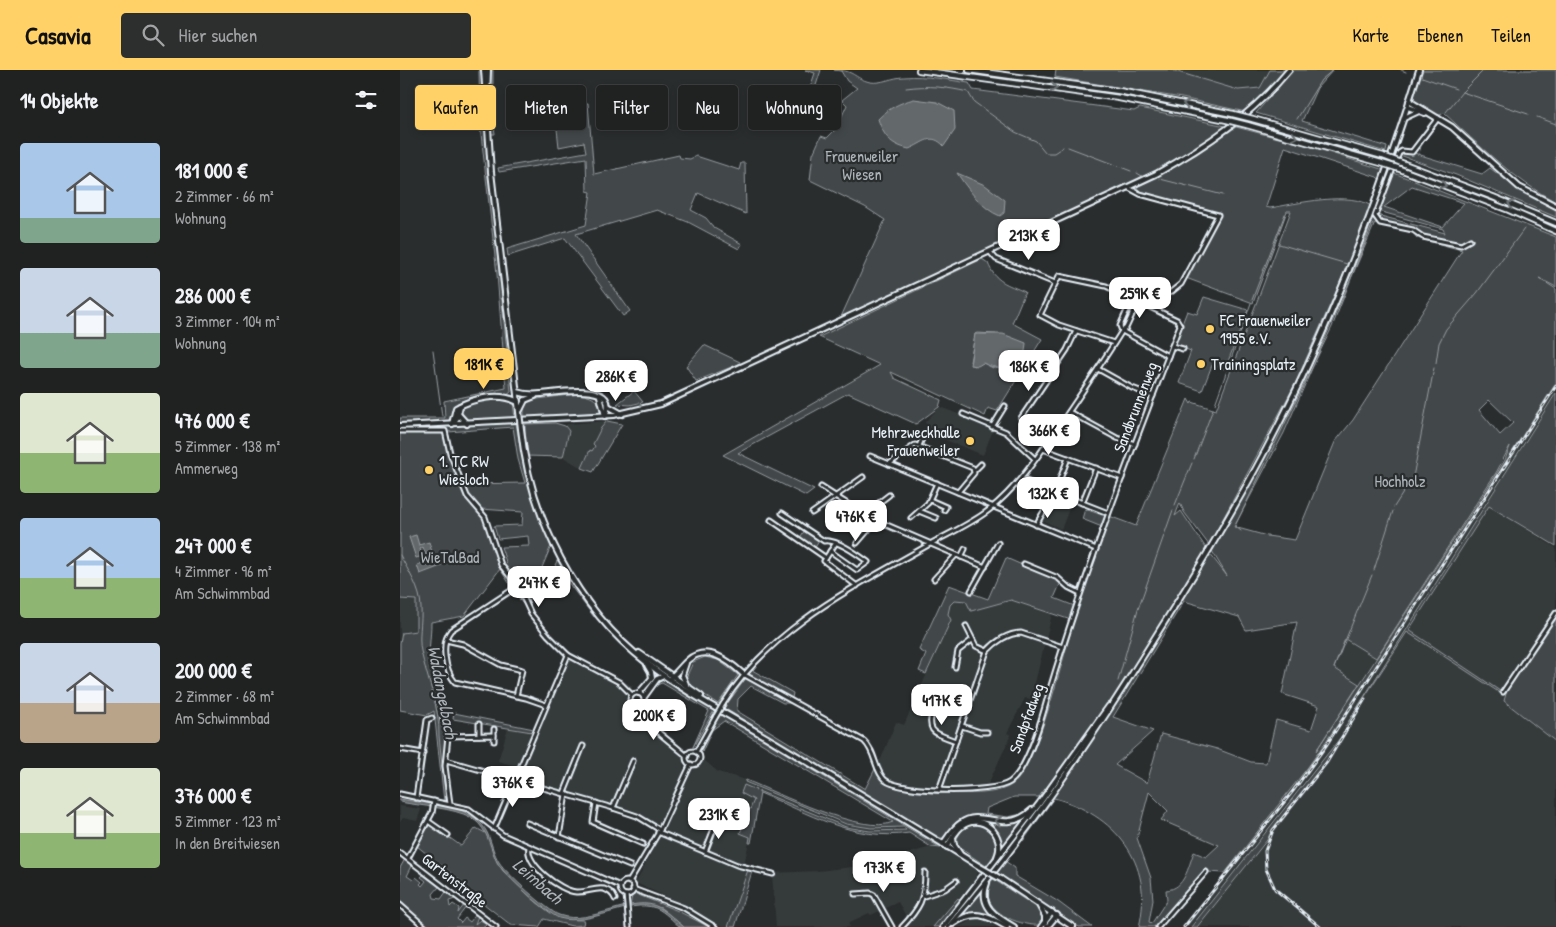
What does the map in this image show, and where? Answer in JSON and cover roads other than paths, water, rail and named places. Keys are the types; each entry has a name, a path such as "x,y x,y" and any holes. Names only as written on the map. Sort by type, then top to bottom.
{"highway":[{"path":"919,70 1119,98 1247,125 1397,168 1490,203 1556,231"},
{"path":"969,70 1119,91 1253,119 1383,156 1493,196 1556,223"}],"main road":[{"path":"484,70 485,85"},
{"path":"487,85 488,70"},
{"path":"400,426 605,416 622,414 661,404 1129,188 1210,143 1261,101 1289,70"},
{"path":"949,926 990,876 1077,758 1217,539 1304,375 1366,227 1419,70"},
{"path":"1409,102 1438,118 1457,132 1505,176 1556,206"},
{"path":"1408,107 1432,115"},
{"path":"1404,118 1419,111"},
{"path":"488,130 525,460 533,494 554,546 582,592 624,641 646,663 665,676 962,855 1074,927"},
{"path":"452,424 454,413 460,406 470,400 505,397 512,393 515,385"},
{"path":"517,392 538,394 577,390 591,391 599,396 608,406 622,414"},
{"path":"519,412 525,400 538,394"},
{"path":"599,396 605,416"},
{"path":"505,397 518,402"},
{"path":"452,424 460,406"},
{"path":"605,416 608,406"},
{"path":"458,414 467,424"},
{"path":"624,641 671,677 710,703"},
{"path":"944,927 1039,804 1149,646"},
{"path":"671,677 697,654 720,656 743,674"},
{"path":"687,661 682,670 682,679 692,690"},
{"path":"639,693 652,678 652,672 646,663"},
{"path":"644,697 657,679 665,676"},
{"path":"945,846 955,828 964,821 978,818 1003,822 1015,821 1026,816 1039,804"},
{"path":"945,846 966,824 977,822 986,825 992,829 999,841 999,853 994,864"},
{"path":"954,836 954,845 962,855"},
{"path":"990,876 984,892 986,904 993,914 1014,927"},
{"path":"1036,901 1044,912 1044,926"},
{"path":"1044,926 1054,913"},
{"path":"949,926 965,916 977,914 986,915 1007,927"}],"street":[{"path":"1438,118 1412,152 1402,151 1398,156 1375,216 1380,223 1413,230 1423,237 1461,245 1470,240"},
{"path":"1114,343 1053,323 1040,315 1059,276 1064,275 1106,286 1138,302 1170,292 1181,284 1218,215 1140,194 1129,188"},
{"path":"990,252 996,259 1028,270 1055,283"},
{"path":"1132,299 1120,326 1122,331 1168,356"},
{"path":"688,754 696,752 723,704 743,674 768,648 801,620 977,518 993,506 1021,479 1069,412 1122,331 1126,328 1138,302"},
{"name":"Sandbrunnenweg","path":"1062,647 1108,513 1180,322 1138,302"},
{"path":"1047,443 1020,418 1067,350 1076,330"},
{"name":"Sandbrunnenweg","path":"1172,346 1182,349"},
{"path":"1098,369 1132,388 1153,396"},
{"path":"992,426 1005,406"},
{"path":"1069,412 1117,438 1135,444"},
{"path":"963,414 1008,434 1035,459"},
{"path":"400,430 441,430 446,433 450,453 467,496 485,517 501,565 518,586 539,625 568,655 619,682 632,695"},
{"path":"918,446 924,434"},
{"path":"889,464 915,445 975,470"},
{"path":"1043,448 1122,478"},
{"path":"870,456 1096,549"},
{"path":"1036,524 1055,492 1068,458"},
{"path":"958,492 981,464"},
{"path":"1082,503 1096,468"},
{"path":"812,513 863,477"},
{"path":"1021,479 1108,513"},
{"path":"911,518 926,506 937,483"},
{"path":"821,487 863,515 985,567"},
{"path":"863,515 889,495"},
{"path":"930,500 946,507 944,510"},
{"path":"918,511 936,518"},
{"path":"782,513 824,541 830,540 835,544 848,548 868,562 857,570 830,551"},
{"path":"772,520 826,558"},
{"path":"857,543 876,521"},
{"path":"971,591 998,543"},
{"path":"835,544 824,561 857,586"},
{"path":"962,557 965,549"},
{"path":"934,579 956,555"},
{"path":"1024,564 1058,578 1068,587 1080,592"},
{"path":"518,586 451,630 446,640 444,652 454,681 546,705"},
{"path":"1503,692 1556,613"},
{"path":"966,626 976,646 987,651"},
{"path":"939,790 987,651 994,644 1014,633 1021,633 1062,647"},
{"path":"446,640 460,643 501,665 522,670 516,696"},
{"path":"955,667 958,651 972,640"},
{"name":"Sandpfadweg","path":"743,674 864,741 874,754 878,772 891,784 939,790 984,790 1010,782 1016,776 1035,740 1062,647"},
{"path":"494,829 568,655"},
{"path":"632,695 639,693 644,697 643,703 639,706"},
{"path":"630,882 659,831 691,764 688,754 652,727 639,706 631,703 632,695"},
{"path":"933,708 929,722 931,728 937,734 956,741"},
{"path":"416,798 427,720 432,718"},
{"path":"443,719 448,736 446,760 447,803"},
{"path":"479,724 479,735"},
{"path":"962,726 980,732 987,732"},
{"path":"494,730 494,741"},
{"path":"448,736 494,735"},
{"path":"558,837 565,793 583,746"},
{"path":"400,750 423,753"},
{"path":"691,764 696,765 700,760 696,752"},
{"path":"446,760 596,802 637,816 659,831 737,866 773,874"},
{"path":"613,808 633,761"},
{"path":"400,794 434,803 447,803 474,811 494,829 529,847 620,886"},
{"path":"596,802 593,822 643,844"},
{"path":"408,858 428,821 434,803"},
{"path":"428,821 448,836"},
{"path":"705,852 717,821"},
{"path":"527,823 630,866"},
{"path":"529,847 528,853 532,862 558,886 577,892 606,890 612,893 615,899"},
{"name":"Gartenstraße","path":"400,852 496,927"},
{"path":"902,927 916,911 924,896 924,872"},
{"path":"1158,927 1206,872"},
{"path":"924,896 945,889 956,881"},
{"path":"620,886 624,882 630,882"},
{"path":"630,882 633,889 684,908 715,927"},
{"path":"620,886 622,893 626,895"},
{"path":"626,895 632,892 633,889"},
{"path":"855,894 870,893 874,895 892,927"},
{"path":"626,895 629,927"},
{"path":"400,905 425,927"}],"waterway":[{"path":"1297,119 1321,80 1333,70"},
{"path":"1401,70 1406,72"},
{"path":"1446,112 1462,92 1484,70"},
{"path":"1422,77 1456,89"},
{"path":"906,88 937,87 968,92 974,102 1015,132 1036,141 1046,153 1054,153 1063,147"},
{"path":"1462,92 1528,114"},
{"path":"1537,117 1556,124"},
{"path":"1419,154 1421,146 1438,122"},
{"path":"1068,147 1131,171"},
{"path":"1137,173 1142,176"},
{"path":"1160,179 1223,195"},
{"path":"1252,300 1285,214"},
{"path":"1241,531 1235,526 1332,327 1373,223"},
{"path":"1436,363 1439,343 1446,329 1477,293 1524,229"},
{"path":"1279,244 1347,264"},
{"path":"1215,404 1251,303"},
{"path":"433,350 442,416"},
{"path":"1394,507 1413,477 1434,368"},
{"path":"1194,459 1213,409"},
{"path":"1175,505 1192,463"},
{"path":"1118,681 1138,609 1173,510"},
{"path":"1374,570 1393,511"},
{"name":"Waldangelbach","path":"400,555 414,580 419,594 421,613 420,646 439,725 446,802"},
{"path":"1334,668 1372,575"}],"railway":[{"path":"1184,927 1293,791 1327,744 1556,386"},
{"path":"1320,927 1275,889 1266,869 1265,851 1273,830 1327,762 1365,699"}],"place":[{"name":"FC Frauenweiler 1955 e.V.","path":"1210,329"},
{"name":"Trainingsplatz","path":"1201,364"},
{"name":"Mehrzweckhalle Frauenweiler","path":"970,441"},
{"name":"1. TC RW Wiesloch","path":"429,470"}],"park label":[{"name":"Frauenweiler Wiesen","path":"862,165"},
{"name":"Hochholz","path":"1400,481"},
{"name":"WieTalBad","path":"450,557"}],"water label":[{"name":"Leimbach","path":"538,881"}]}
